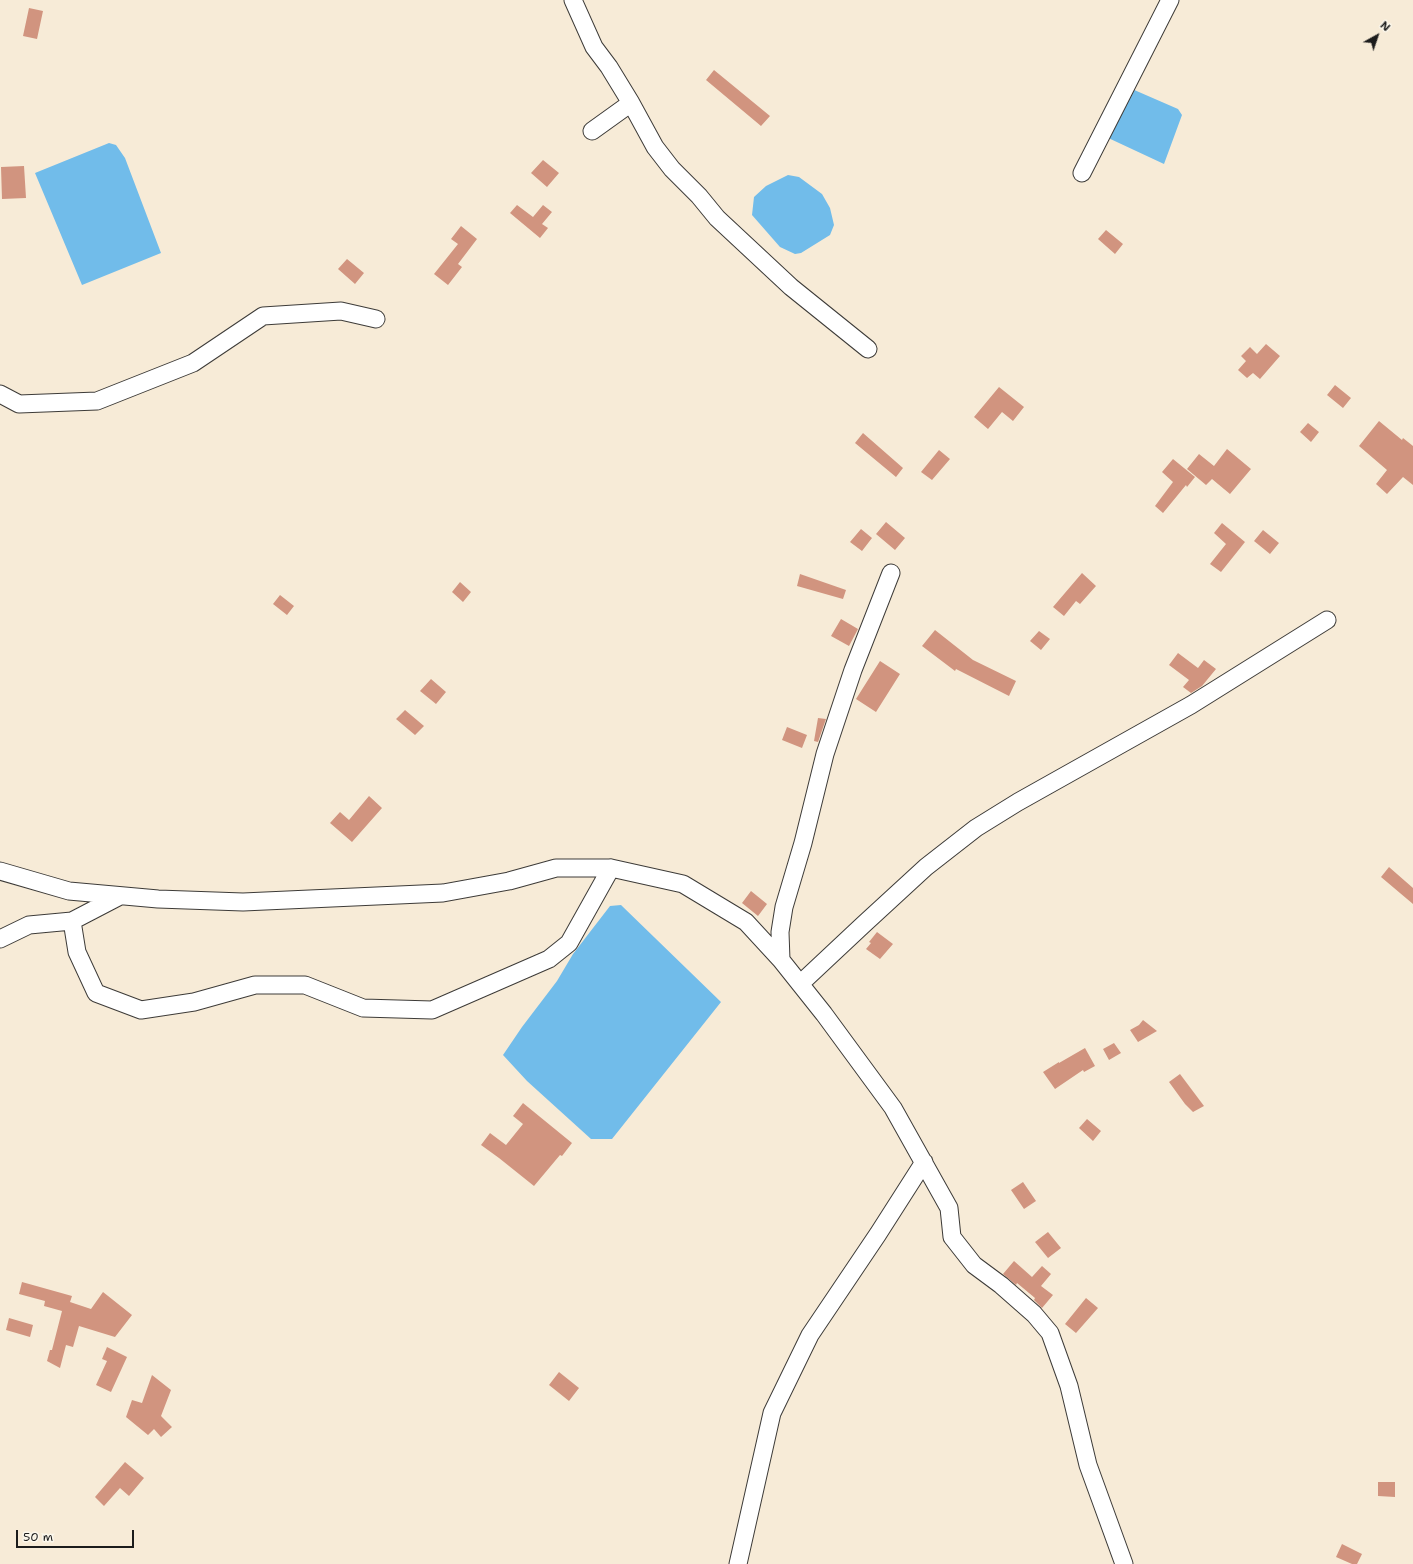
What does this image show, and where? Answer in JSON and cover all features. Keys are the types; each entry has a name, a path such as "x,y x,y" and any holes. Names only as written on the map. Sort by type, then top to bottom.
{"street":[{"path":"573,0 594,47 609,67 631,103 655,147 672,169 699,196 717,218 791,287 868,349"},
{"path":"1082,173 1170,0"},
{"path":"592,130 631,103"},
{"path":"0,394 19,404 97,401 193,363 263,316 341,311 376,319"},
{"path":"781,960 780,932 784,906 803,843 825,754 853,670 891,573"},
{"path":"800,984 926,867 976,828 1018,802 1191,705 1328,620"},
{"path":"0,871 69,892 158,899 243,902 442,893 502,882 556,868 611,868 683,884 746,922 781,960 800,984 893,1108 949,1208 952,1237 974,1265 1001,1285 1034,1314 1050,1333 1069,1386 1088,1465 1124,1564"},
{"path":"72,921 77,952 96,993 141,1010 194,1002 255,985 305,985 363,1008 432,1010 548,959 569,943 611,868"},
{"path":"0,939 29,925 72,921 120,896"},
{"path":"738,1564 772,1413 810,1335 882,1228 924,1162"}],"water":[{"path":"1132,89 1178,109 1182,115 1164,164 1104,136"},
{"path":"109,143 116,145 125,158 161,253 82,285 35,173"},
{"path":"788,175 799,177 822,194 830,208 834,225 830,235 801,253 795,254 780,247 752,215 754,197 766,186"},
{"path":"621,905 721,1002 612,1139 591,1139 527,1081 503,1055 557,981 573,954 610,906"}],"building":[{"path":"29,8 43,11 37,39 23,36"},
{"path":"714,70 770,116 761,126 706,80"},
{"path":"543,160 559,173 547,187 531,173"},
{"path":"24,166 26,198 2,199 1,167"},
{"path":"517,205 533,217 543,205 552,212 542,224 548,228 540,238 510,213"},
{"path":"461,226 477,239 458,264 462,267 448,285 434,274 458,244 451,239"},
{"path":"1106,230 1123,244 1115,254 1098,239"},
{"path":"347,259 364,273 355,284 338,269"},
{"path":"1266,344 1280,356 1260,379 1253,373 1247,378 1238,370 1246,361 1241,356 1250,347 1257,354"},
{"path":"1335,385 1351,398 1343,408 1327,395"},
{"path":"999,387 1024,407 1013,421 1002,412 988,429 974,417"},
{"path":"1379,421 1402,440 1403,438 1413,446 1413,485 1403,477 1387,494 1376,484 1387,470 1359,446"},
{"path":"1308,423 1319,432 1311,442 1300,432"},
{"path":"863,433 903,468 896,477 855,443"},
{"path":"1227,449 1251,469 1230,494 1212,479 1206,485 1187,469 1199,454 1214,466"},
{"path":"939,450 950,459 932,480 921,472"},
{"path":"1173,459 1195,477 1187,487 1186,485 1163,513 1155,506 1173,482 1162,472"},
{"path":"886,522 905,538 895,550 876,534"},
{"path":"1222,523 1245,542 1221,572 1210,564 1226,544 1214,533"},
{"path":"861,529 872,538 862,551 850,542"},
{"path":"1263,530 1279,543 1270,554 1254,541"},
{"path":"1082,573 1096,586 1080,604 1076,601 1064,616 1053,607"},
{"path":"800,574 846,590 843,599 797,586"},
{"path":"460,582 471,592 463,602 452,592"},
{"path":"280,595 294,606 287,615 273,604"},
{"path":"841,619 858,629 849,646 831,636"},
{"path":"935,630 973,660 1016,681 1009,696 956,669 955,671 922,646"},
{"path":"1039,631 1050,639 1041,650 1030,641"},
{"path":"1178,653 1198,668 1204,660 1216,669 1202,686 1191,693 1183,687 1189,680 1169,665"},
{"path":"880,661 900,674 876,712 856,699"},
{"path":"431,679 446,692 436,704 420,691"},
{"path":"405,710 424,726 415,735 396,719"},
{"path":"818,718 826,719 818,742 814,741"},
{"path":"787,727 807,735 802,748 782,740"},
{"path":"369,796 382,808 352,842 330,823 340,812 349,820"},
{"path":"1389,867 1413,888 1413,904 1381,877"},
{"path":"751,891 767,904 758,916 742,903"},
{"path":"877,932 893,944 880,959 866,949 871,943 869,942"},
{"path":"1143,1020 1157,1031 1138,1042 1130,1030 1139,1025"},
{"path":"1114,1043 1121,1053 1109,1060 1103,1049"},
{"path":"1085,1048 1095,1066 1084,1072 1083,1070 1055,1089 1043,1072"},
{"path":"1180,1074 1204,1106 1193,1112 1185,1104 1169,1082"},
{"path":"523,1103 572,1143 534,1186 481,1145 490,1133 506,1145 523,1124 513,1116"},
{"path":"1087,1119 1101,1131 1093,1141 1079,1128"},
{"path":"1023,1182 1036,1201 1024,1209 1011,1190"},
{"path":"1048,1232 1061,1248 1048,1258 1035,1242"},
{"path":"1014,1261 1032,1277 1042,1266 1051,1274 1041,1286 1053,1295 1042,1308 1034,1300 1035,1298 1003,1274"},
{"path":"22,1282 72,1296 70,1302 91,1309 103,1292 132,1315 115,1337 79,1326 73,1347 66,1345 60,1368 47,1361 50,1350 52,1350 62,1311 44,1306 45,1301 19,1294"},
{"path":"1086,1298 1098,1308 1076,1333 1065,1324"},
{"path":"9,1318 33,1325 30,1337 6,1330"},
{"path":"107,1347 127,1357 111,1392 96,1385 107,1361 102,1359"},
{"path":"559,1372 579,1388 569,1401 549,1385"},
{"path":"152,1375 171,1390 161,1416 172,1427 161,1437 154,1429 148,1435 126,1417 132,1400 142,1403"},
{"path":"125,1462 144,1478 129,1496 120,1488 104,1506 95,1497"},
{"path":"1378,1482 1395,1482 1395,1497 1378,1496"},
{"path":"1342,1544 1362,1554 1357,1564 1352,1564 1336,1557"}]}
